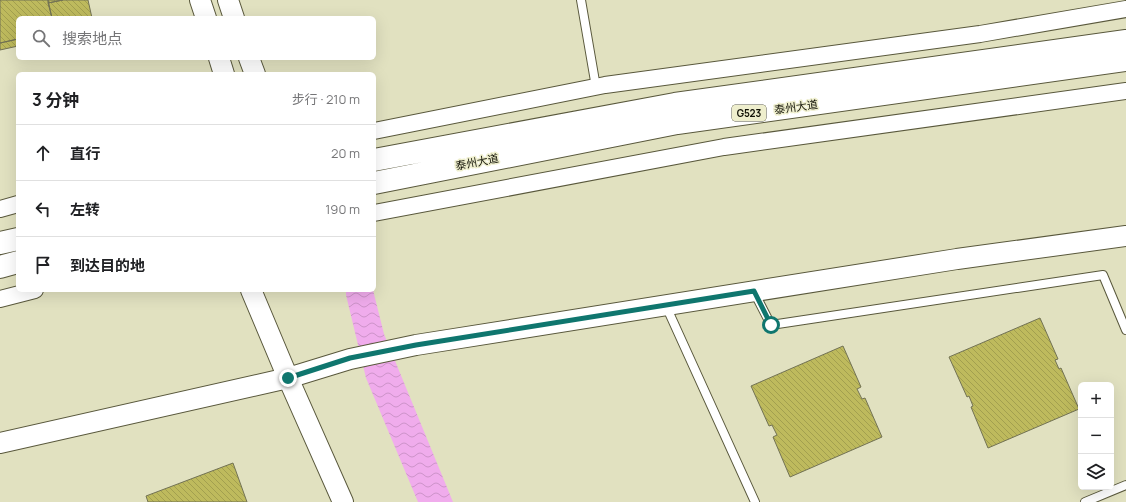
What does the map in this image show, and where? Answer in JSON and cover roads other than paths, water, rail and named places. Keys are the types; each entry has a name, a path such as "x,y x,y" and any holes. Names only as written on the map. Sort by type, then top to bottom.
{"highway":[{"name":"泰州大道","path":"376,160 675,104 1126,41"},
{"name":"泰州大道","path":"376,183 676,123 1126,60"},
{"path":"0,243 16,239"},
{"path":"0,267 16,263"}],"street":[{"path":"200,0 205,16"},
{"path":"228,0 233,16"},
{"path":"376,131 596,87 980,34 1126,9"},
{"path":"220,60 223,72"},
{"path":"250,60 253,72"},
{"path":"376,213 724,147 1126,91"},
{"path":"0,208 16,204"},
{"path":"0,443 288,378 350,358 416,345 957,259 1126,236"},
{"path":"0,299 28,292"},
{"path":"252,292 343,502"}],"lane":[{"path":"581,0 596,87"},
{"path":"754,291 771,325 1103,275 1126,330"},
{"path":"666,306 755,502"},
{"path":"1086,502 1126,485"}],"water":[{"path":"346,292 374,292 384,334 453,502 418,502 366,378"}]}
